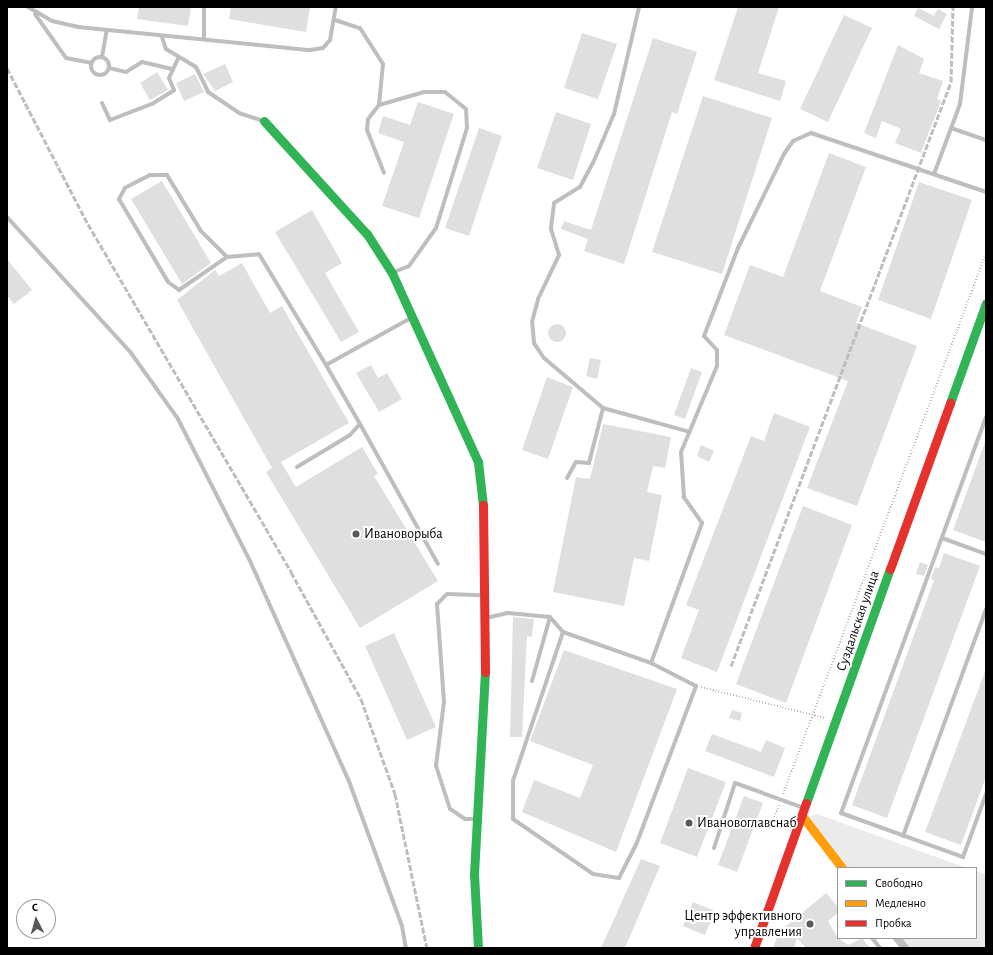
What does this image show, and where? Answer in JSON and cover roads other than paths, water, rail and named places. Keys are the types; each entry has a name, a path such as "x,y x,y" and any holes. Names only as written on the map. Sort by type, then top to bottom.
{"street":[{"path":"264,121 367,234 392,273 411,318 478,462 484,503 485,700 479,819 474,874 478,948"},
{"name":"Суздальская улица","path":"754,948 838,722 986,303"},
{"path":"804,813 841,867"},
{"path":"898,939 905,948"}],"lane":[{"path":"28,7 35,14 66,58 91,63 102,57"},
{"path":"204,7 204,39"},
{"path":"35,14 78,27 162,37 323,48 330,40 335,20 336,7"},
{"path":"639,7 614,114 593,164 580,187 554,204 551,228 559,255 538,298 532,322 534,343 544,358 603,408 690,432"},
{"path":"934,174 960,104 972,7"},
{"path":"335,20 360,28 383,64 379,105 368,119 367,130 384,173"},
{"path":"107,30 102,57 109,68"},
{"path":"162,37 166,49 178,59 196,67 208,92 238,113 264,121"},
{"path":"102,103 110,120 152,104 174,90 169,78 178,59"},
{"path":"91,63 92,71 98,74 109,68 126,72 142,62 173,69"},
{"path":"379,105 424,92 444,92 466,109 468,128 436,228 408,266 392,273"},
{"path":"951,128 986,140"},
{"path":"651,663 702,523 684,497 682,452 717,366 717,350 704,336 738,248 793,141 811,133 986,192"},
{"path":"227,257 201,232 167,176 150,175 125,188 118,199 168,282 179,290 227,257 259,254 326,365 438,564"},
{"path":"7,217 131,353 178,419 250,561 350,784 402,926 406,948"},
{"path":"326,365 411,318"},
{"path":"567,478 576,462 589,463 603,408"},
{"path":"986,417 841,813 963,857 986,794"},
{"path":"297,467 350,435 360,424"},
{"path":"942,538 986,554"},
{"path":"479,819 464,819 450,809 436,766 444,702 437,604 448,594 484,595"},
{"path":"903,836 986,609"},
{"path":"484,618 507,613 550,616 563,632 651,663 696,686 636,845 619,878 592,874 513,819 513,781 563,632"},
{"path":"532,682 550,616"},
{"path":"714,848 735,783 781,798 804,813"},
{"path":"873,939 880,948"}],"railway":[{"path":"731,666 951,82 953,7"},
{"path":"7,68 88,224 291,572 361,699 395,794 427,948"}],"place":[{"name":"Ивановорыба","path":"356,534"},
{"name":"Ивановоглавснаб","path":"689,823"},
{"name":"Центр эффективного управления","path":"810,924"}]}
